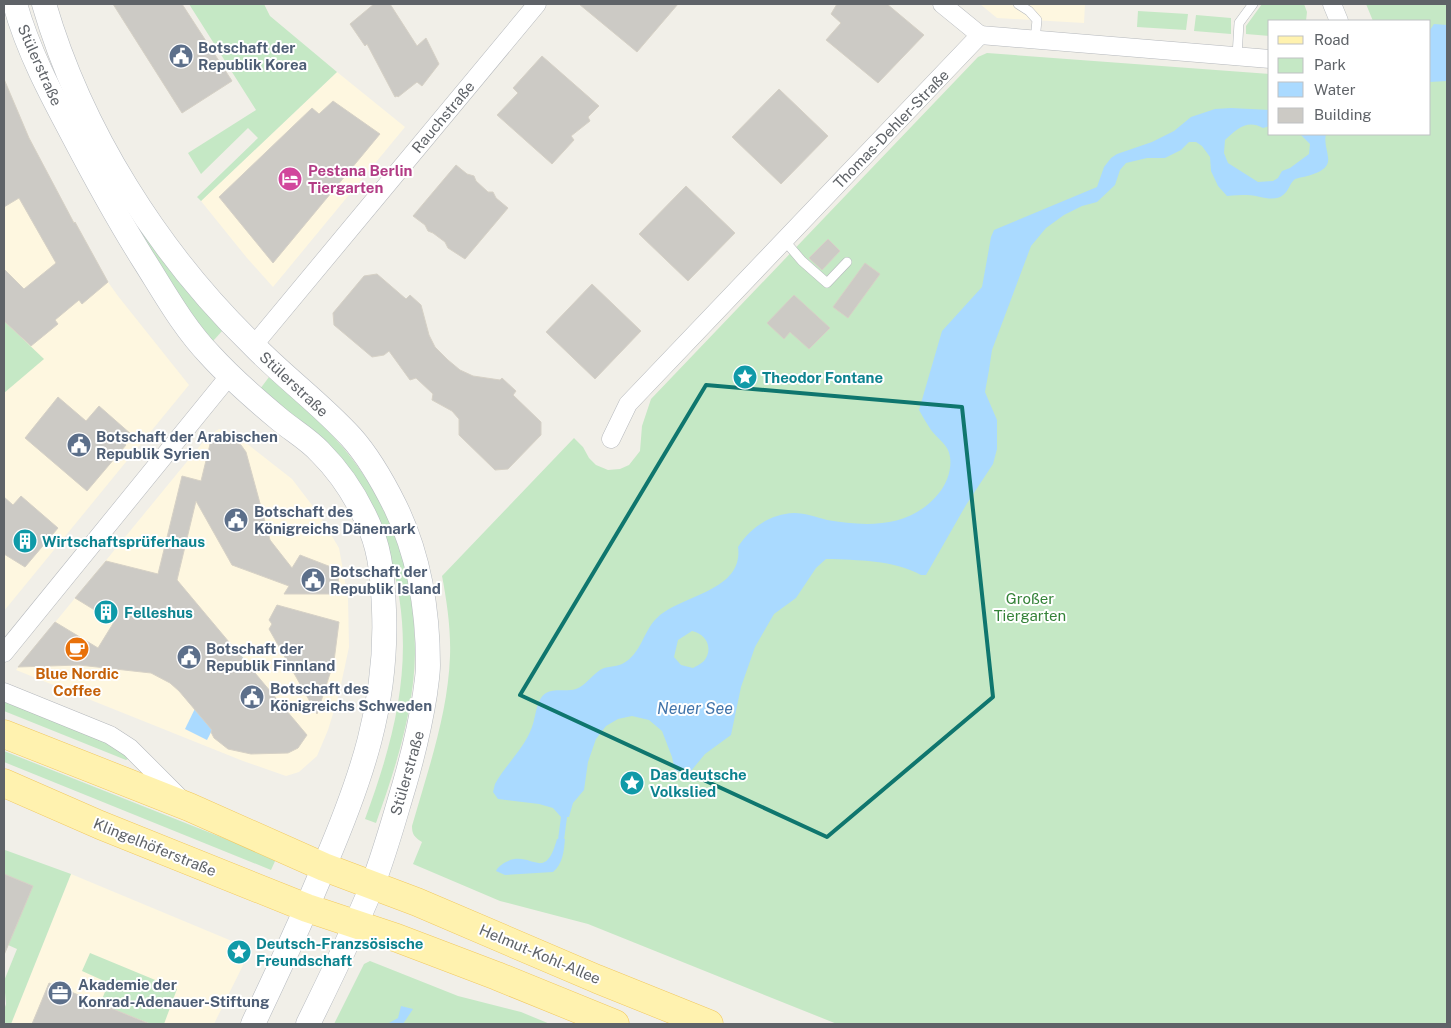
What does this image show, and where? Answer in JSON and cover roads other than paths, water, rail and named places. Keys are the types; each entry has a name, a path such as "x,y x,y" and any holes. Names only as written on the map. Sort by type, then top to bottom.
{"main road":[{"name":"Stülerstraße","path":"15,4 41,75 112,209 188,331 230,375 318,450 341,476 365,516 378,554 384,594 385,640 378,707 369,745 347,813 307,908 253,1024"},
{"name":"Stülerstraße","path":"44,4 64,63 82,104 121,178 176,261 254,346 352,438 371,462 389,493 402,520 413,550 424,606 428,667 419,732 391,831 372,886 308,1024"},
{"name":"Stülerstraße","path":"230,375 254,346"},
{"path":"4,734 189,807 324,867 372,886"},
{"name":"Klingelhöferstraße","path":"4,782 100,825 307,908"},
{"name":"Helmut-Kohl-Allee","path":"372,886 417,902 597,979 709,1024"},
{"path":"307,908 396,938 615,1024"}],"street":[{"name":"Rauchstraße","path":"254,346 537,4"},
{"path":"942,4 980,35 1268,59"},
{"path":"1332,4 1339,20"},
{"name":"Thomas-Dehler-Straße","path":"611,439 628,404 980,35"},
{"path":"4,653 230,375"},
{"path":"4,692 110,736 124,744 189,807"}],"lane":[{"path":"1018,4 1029,11 1037,20 1036,40"},
{"path":"1237,56 1239,23 1253,4"},
{"path":"784,240 802,261 827,283 847,262"}],"water":[{"path":"1434,24 1447,25 1447,81 1431,82 1431,28"},
{"name":"Neuer See","path":"1215,109 1268,110 1268,127 1263,128 1257,125 1242,126 1225,140 1224,153 1228,163 1258,182 1273,181 1278,178 1282,171 1290,168 1309,154 1310,144 1301,135 1326,135 1325,143 1328,162 1326,167 1317,173 1295,179 1285,193 1271,199 1247,195 1227,196 1218,186 1211,171 1210,157 1202,146 1196,142 1189,142 1181,150 1165,158 1147,158 1126,163 1120,170 1115,185 1097,202 1082,206 1064,215 1046,228 1031,246 992,350 985,392 997,420 997,449 993,464 966,505 926,575 887,564 826,559 816,568 796,598 774,614 755,647 741,687 731,735 705,754 686,775 675,770 662,731 649,720 632,716 618,719 606,726 596,739 588,762 584,790 573,803 569,817 561,817 553,808 539,804 498,799 493,792 495,784 529,735 540,699 546,693 553,691 576,689 600,670 629,660 658,617 669,609 722,583 731,573 737,562 738,547 748,534 761,523 777,516 794,513 807,514 827,520 873,524 902,519 928,504 945,484 949,473 950,455 947,447 931,430 919,410 942,331 982,287 994,230 1097,187 1104,167 1111,158 1174,131 1191,117","holes":["692,631 705,638 708,647 707,656 704,661 693,668 681,665 674,657 678,640"]},
{"path":"228,641 247,662 207,740 185,729"},
{"path":"557,839 565,839 564,848 561,861 553,872 505,875 496,871 504,863 513,859 542,863 552,853"},
{"path":"401,1006 413,1009 403,1024 387,1024 398,1018"}],"waterway":[{"path":"561,840 564,817"}],"place":[{"name":"Botschaft der Republik Korea","path":"181,56"},
{"name":"Pestana Berlin Tiergarten","path":"290,179"},
{"name":"Theodor Fontane","path":"745,377"},
{"name":"Botschaft der Arabischen Republik Syrien","path":"79,445"},
{"name":"Botschaft des Königreichs Dänemark","path":"236,520"},
{"name":"Wirtschaftsprüferhaus","path":"25,541"},
{"name":"Botschaft der Republik Island","path":"313,580"},
{"name":"Felleshus","path":"106,612"},
{"name":"Blue Nordic Coffee","path":"77,649"},
{"name":"Botschaft der Republik Finnland","path":"189,657"},
{"name":"Botschaft des Königreichs Schweden","path":"252,697"},
{"name":"Das deutsche Volkslied","path":"632,783"},
{"name":"Deutsch-Franzsösische Freundschaft","path":"239,952"},
{"name":"Akademie der Konrad-Adenauer-Stiftung","path":"60,993"}],"park label":[{"name":"Großer Tiergarten","path":"1030,606"}]}
